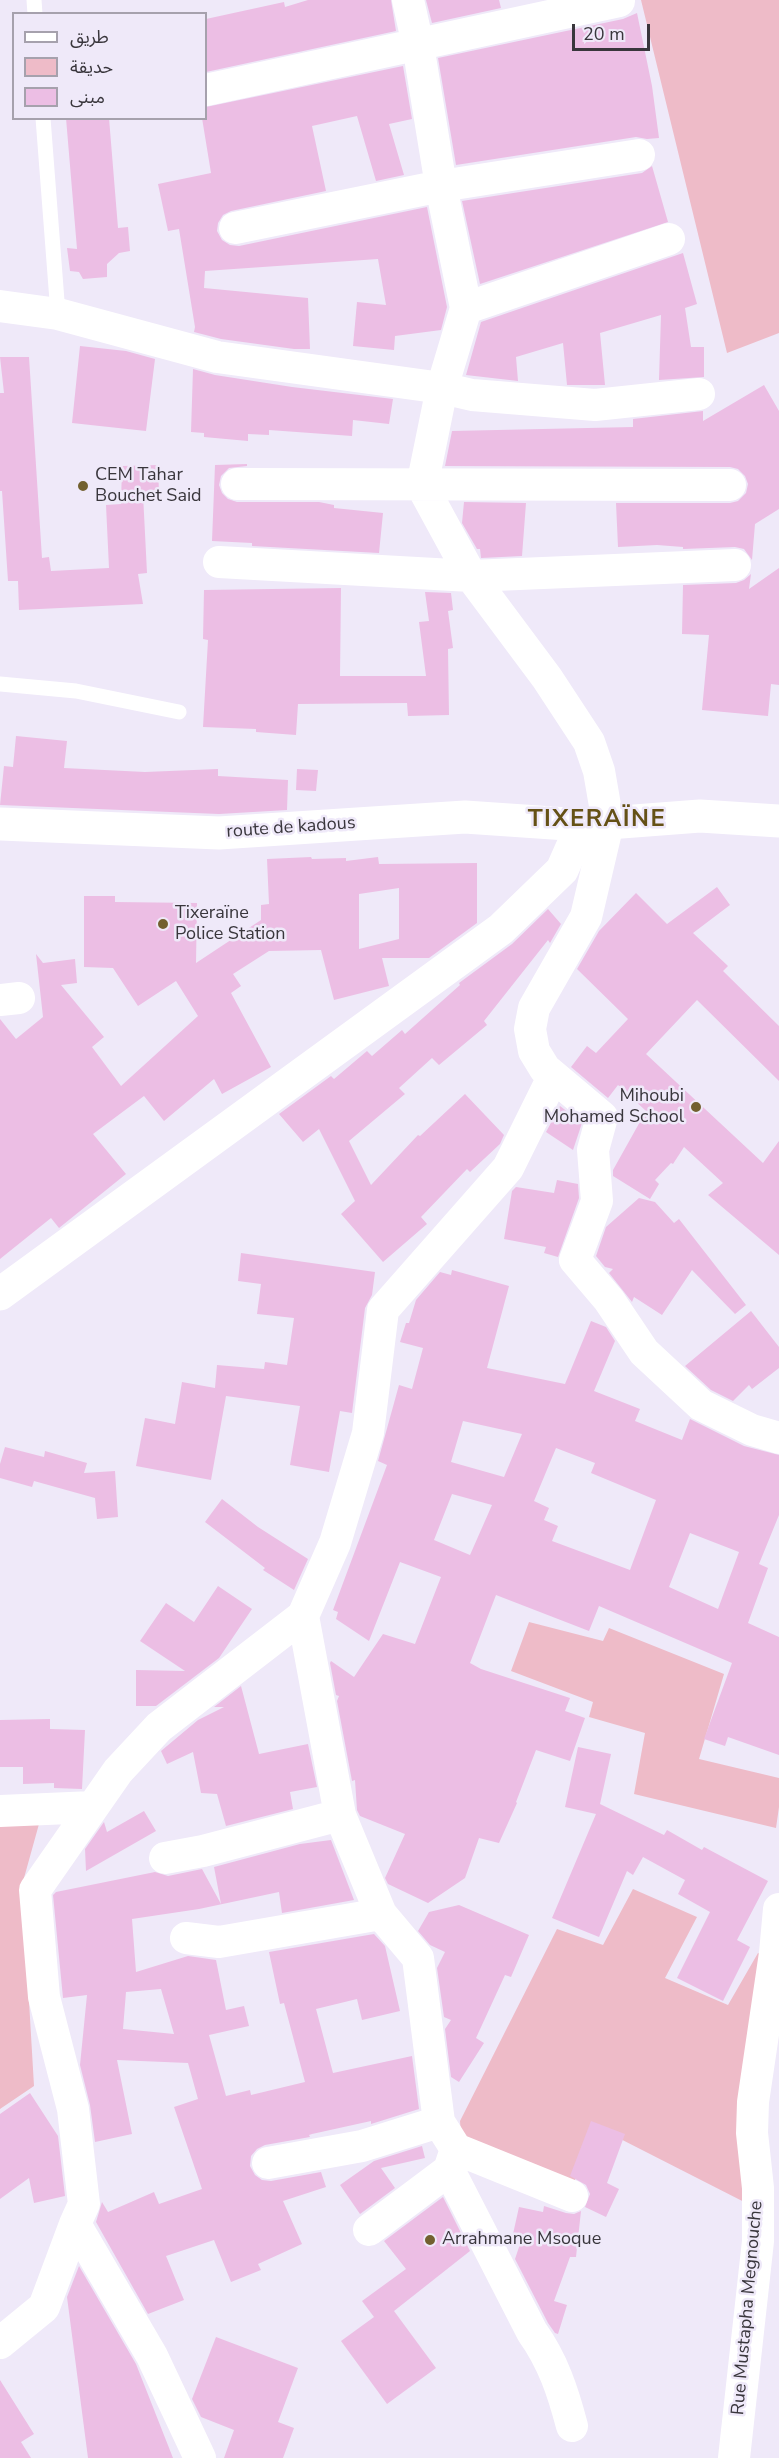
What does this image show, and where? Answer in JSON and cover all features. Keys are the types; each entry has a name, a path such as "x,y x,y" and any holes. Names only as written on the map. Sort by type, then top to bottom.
{"main road":[{"name":"route de kadous","path":"0,824 219,833 465,817 595,824 700,816 779,821"},
{"path":"0,1294 501,929 562,870 595,824"}],"street":[{"path":"408,0 418,45 441,186 466,308 442,388 422,486 471,576 547,678 589,741 599,771 586,917 534,1008 530,1029 534,1051 545,1069 602,1117 593,1150 597,1201 575,1260 609,1300 644,1352 701,1405 752,1430 779,1438"},
{"path":"207,90 619,1"},
{"path":"235,228 441,186 639,154"},
{"path":"466,308 669,238"},
{"path":"0,306 58,314 217,357 442,388 472,395 595,405 699,394"},
{"path":"237,484 730,485"},
{"path":"219,562 471,576 735,564"},
{"path":"0,2343 44,2307 84,2204 73,2109 44,1997 35,1890 118,1771 159,1727 303,1616 334,1544 368,1433 383,1310 508,1168 553,1077"},
{"path":"303,1616 340,1815 381,1914 418,1958 439,2122 453,2160 532,2332 547,2352 572,2426"},
{"path":"0,1811 93,1807"},
{"path":"165,1858 203,1851 340,1815"},
{"name":"Rue Mustapha Megnouche","path":"734,2458 758,2241 758,2188 752,2133 753,2102 775,1953 779,1909"},
{"path":"186,1938 219,1942 381,1914"},
{"path":"268,2163 362,2146 439,2122"},
{"path":"453,2160 572,2196"},
{"path":"369,2230 453,2160"},
{"path":"75,2224 152,2356 201,2458"}],"lane":[{"path":"43,120 58,314"},
{"path":"0,684 76,691 179,712"}],"green space":[{"path":"641,0 779,0 779,333 727,353"},
{"path":"529,1622 603,1641 609,1628 724,1674 699,1759 779,1778 776,1828 634,1794 645,1733 589,1717 593,1702 511,1671"},
{"path":"0,1821 39,1824 24,1878 24,1916 34,2086 0,2109"},
{"path":"633,1889 697,1917 665,1978 728,2005 758,1953 768,1957 754,2207 593,2125 571,2192 461,2135 460,2121 557,1929 603,1945"}],"building":[{"path":"308,0 391,0 396,31 207,72 207,19 284,2 285,7"},
{"path":"426,0 499,0 501,8 432,23"},
{"path":"637,13 652,86 659,138 636,137 456,165 438,58 623,19"},
{"path":"403,66 412,119 389,124 404,175 376,181 357,116 312,126 326,191 231,211 223,215 218,223 217,231 222,240 230,245 239,246 427,207 447,307 441,330 395,336 394,350 353,346 357,302 386,305 378,259 205,271 204,288 308,298 310,349 221,339 194,332 179,229 168,231 158,184 211,173 202,120 207,120 207,107"},
{"path":"66,120 109,120 118,228 128,227 130,251 119,253 107,264 107,277 83,279 79,272 70,271 67,248 77,249"},
{"path":"652,166 668,222 480,284 462,201 642,173"},
{"path":"683,253 697,304 685,308 691,347 704,347 704,377 659,380 661,315 600,333 605,385 567,385 563,343 516,357 518,381 466,375 481,322"},
{"path":"80,346 126,351 155,359 146,431 72,423"},
{"path":"0,357 29,357 42,558 49,557 51,571 109,568 106,505 121,504 122,466 158,465 159,493 143,494 147,573 138,574 143,604 19,610 18,581 8,581 2,491 0,491 0,393 4,393"},
{"path":"193,369 215,375 292,387 393,399 389,424 353,420 352,436 269,430 269,435 248,434 248,441 204,437 204,433 191,432"},
{"path":"764,385 779,411 779,509 755,524 752,560 744,549 735,547 683,549 683,547 657,545 618,547 616,503 730,503 738,501 746,493 748,484 745,476 738,469 730,467 445,466 452,431 633,427 633,419 703,411 703,421"},
{"path":"247,464 247,466 229,468 221,476 219,485 222,493 228,499 237,502 319,502 334,505 334,508 383,513 379,553 252,546 252,543 212,541 215,465"},
{"path":"464,502 526,503 522,556 481,558 480,549 477,549 462,523"},
{"path":"779,568 779,685 771,684 768,716 702,710 709,635 682,634 683,585 736,583 751,574 749,589"},
{"path":"341,588 340,676 426,676 419,622 429,621 425,592 451,593 453,610 448,611 453,648 448,649 449,715 408,716 407,703 298,704 296,735 256,732 256,729 203,727 208,640 203,639 204,590"},
{"path":"16,736 67,741 64,768 145,772 218,769 218,776 288,780 287,810 219,814 0,805 4,766 13,767"},
{"path":"297,769 318,770 316,791 296,790"},
{"path":"311,857 312,859 346,858 346,861 378,857 379,864 477,863 477,923 429,958 382,958 389,986 334,1000 321,950 269,951 233,974 241,986 231,993 271,1067 222,1094 214,1079 164,1121 144,1096 93,1134 126,1174 59,1228 51,1218 0,1259 0,1019 16,1039 43,1017 36,954 43,963 75,959 77,983 61,985 104,1037 92,1047 121,1086 198,1016 176,981 138,1006 113,968 84,967 84,896 115,896 115,902 197,903 196,963 261,920 261,905 269,904 267,859","holes":["399,888 399,939 359,949 359,894"]},
{"name":"Mihoubi Mohamed School","path":"717,887 730,905 693,933 728,966 723,971 779,1026 779,1081 697,1000 646,1054 763,1163 779,1141 779,1255 708,1195 723,1183 684,1147 673,1164 671,1163 655,1180 659,1184 650,1199 613,1176 613,1170 646,1111 618,1085 608,1098 571,1067 587,1046 596,1053 628,1019 577,969 599,931 636,893 667,924"},
{"path":"548,909 561,924 550,943 548,940 484,1021 487,1025 439,1065 432,1058 399,1088 405,1094 349,1141 371,1185 418,1135 420,1136 465,1094 504,1135 500,1144 470,1172 467,1169 421,1217 427,1224 383,1262 341,1214 355,1201 319,1129 303,1142 279,1114 331,1076 334,1079 367,1051 372,1056 402,1030 405,1034 460,985 459,983 512,944"},
{"path":"560,1106 582,1123 573,1150 546,1132"},
{"path":"557,1180 578,1184 579,1198 558,1257 544,1253 546,1247 504,1239 512,1191 516,1187 554,1193"},
{"path":"639,1198 655,1202 674,1223 679,1219 746,1305 735,1314 692,1270 662,1315 634,1297 632,1302 609,1273 613,1269 605,1267 596,1256 606,1227"},
{"path":"241,1253 375,1272 372,1295 365,1308 352,1413 340,1411 329,1472 290,1465 300,1406 226,1396 211,1480 136,1466 145,1418 175,1424 182,1382 215,1388 217,1365 264,1369 265,1362 287,1365 294,1318 257,1314 261,1284 238,1281"},
{"path":"452,1270 509,1286 487,1368 565,1384 591,1321 606,1327 615,1341 594,1391 640,1409 635,1421 682,1440 690,1419 744,1446 779,1455 779,1515 759,1564 768,1568 748,1623 779,1637 779,1755 728,1737 725,1746 704,1739 732,1663 599,1606 589,1631 496,1595 470,1663 481,1669 570,1698 565,1711 585,1718 570,1761 536,1750 517,1803 499,1843 479,1838 465,1878 428,1903 388,1884 385,1878 405,1834 360,1816 357,1810 355,1780 352,1781 337,1701 339,1696 336,1695 330,1663 331,1661 354,1677 383,1634 415,1644 441,1577 400,1562 369,1641 336,1619 338,1612 333,1610 387,1465 378,1461 399,1385 412,1389 423,1348 400,1342 406,1323 409,1323 416,1300 440,1272 451,1275","holes":["463,1421 522,1434 504,1477 451,1462","556,1448 595,1463 591,1473 656,1500 630,1570 552,1541 558,1526 544,1520 549,1508 534,1501","452,1494 492,1505 470,1555 434,1540","690,1533 739,1552 718,1609 669,1587"]},
{"path":"751,1311 779,1347 779,1368 752,1389 749,1385 733,1401 711,1390 685,1366"},
{"path":"5,1447 44,1457 45,1451 87,1463 84,1473 115,1471 118,1517 97,1519 95,1498 34,1481 32,1487 0,1478 0,1464"},
{"path":"222,1499 258,1527 308,1559 294,1590 263,1570 265,1568 205,1522"},
{"path":"218,1586 252,1609 219,1658 156,1706 136,1706 136,1670 185,1671 140,1641 166,1603 194,1622"},
{"path":"241,1686 259,1754 308,1744 317,1787 290,1792 293,1809 226,1826 217,1794 201,1793 193,1752 167,1764 161,1751 198,1720 224,1707 214,1707"},
{"path":"50,1719 50,1729 85,1730 82,1789 54,1788 54,1783 23,1784 23,1767 0,1767 0,1720"},
{"path":"578,1747 611,1754 600,1804 664,1835 667,1830 702,1850 704,1847 768,1881 737,1940 750,1947 723,2001 677,1978 710,1912 678,1894 685,1880 643,1857 633,1875 627,1871 599,1937 552,1918 596,1814 565,1807"},
{"path":"144,1811 156,1831 86,1871 85,1849 104,1822 107,1832"},
{"path":"331,1840 354,1900 282,1913 279,1892 199,1909 132,1919 136,1972 188,1956 216,1960 226,2010 244,2006 249,2026 209,2035 226,2096 250,2090 251,2095 305,2082 284,2003 280,2004 269,1952 374,1934 385,1946 400,2011 362,2020 357,1999 316,2009 333,2073 412,2056 419,2109 371,2124 371,2121 312,2134 309,2135 310,2137 265,2145 257,2149 251,2156 250,2166 255,2175 262,2180 271,2181 321,2172 326,2187 283,2201 302,2244 258,2264 261,2270 231,2282 214,2240 166,2256 184,2300 148,2314 96,2222 102,2202 108,2212 154,2192 159,2204 202,2189 174,2107 198,2099 188,2063 117,2060 132,2134 95,2142 90,2105 80,2065 87,1995 63,1998 53,1895 56,1892 155,1872 168,1876 202,1869 221,1904 214,1867 300,1844","holes":["161,1989 174,2034 123,2029 126,1992"]},
{"path":"459,1905 529,1935 511,1977 505,1975 476,2038 484,2043 459,2082 451,2077 445,2029 451,2020 444,2017 437,1968 445,1952 430,1945 418,1931 429,1912"},
{"path":"30,2093 58,2136 65,2196 34,2203 29,2178 0,2199 0,2114"},
{"path":"591,2121 625,2134 607,2183 619,2189 606,2217 585,2207 590,2194 586,2185 570,2176"},
{"path":"422,2146 425,2158 381,2168 395,2188 360,2214 340,2185 374,2161"},
{"path":"443,2197 470,2251 394,2311 436,2368 387,2404 341,2341 374,2317 362,2301 406,2269 384,2241"},
{"path":"544,2206 566,2213 574,2214 581,2211 576,2257 570,2257 554,2301 567,2305 558,2334 548,2323 515,2259 520,2244 511,2243 519,2207 543,2212"},
{"path":"79,2266 136,2364 173,2458 88,2458 67,2297"},
{"path":"216,2337 298,2368 278,2422 294,2428 283,2458 224,2458 234,2430 201,2417 192,2399"},
{"path":"0,2380 34,2434 21,2442 31,2458 0,2458"}],"place":[{"name":"CEM Tahar Bouchet Said","path":"83,486"},
{"name":"Tixeraïne Police Station","path":"163,924"},
{"name":"Mihoubi Mohamed School","path":"696,1107"},
{"name":"Arrahmane Msoque","path":"430,2240"}],"district":[{"name":"TIXERAÏNE","path":"597,820"}]}
